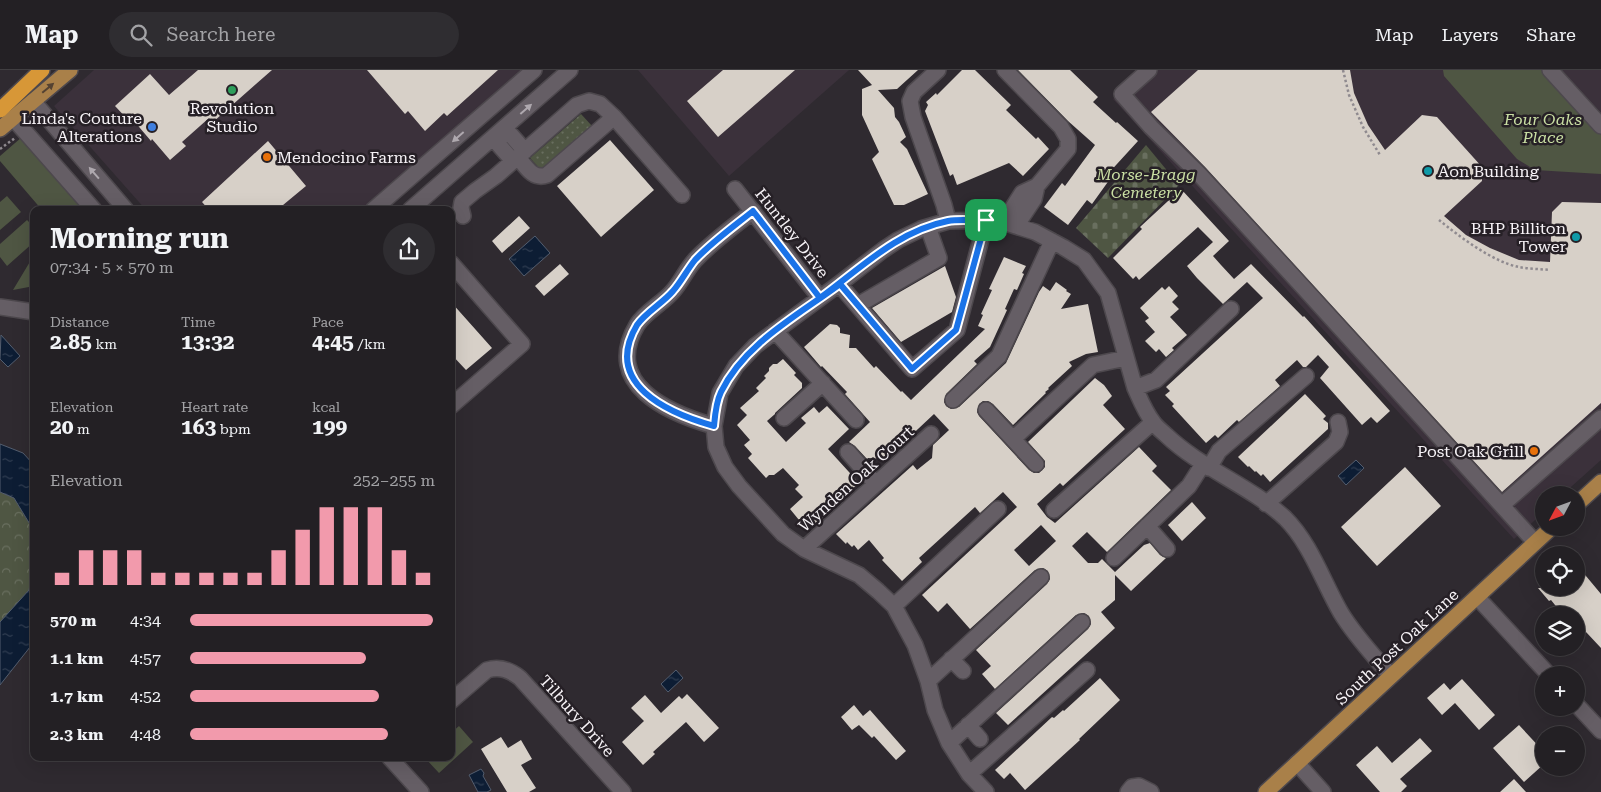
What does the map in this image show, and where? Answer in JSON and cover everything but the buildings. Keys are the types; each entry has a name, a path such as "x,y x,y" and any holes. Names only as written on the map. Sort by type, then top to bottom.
{"highway":[{"path":"0,110 42,70"}],"main road":[{"path":"0,128 70,70"},
{"path":"1585,496 1601,482"},
{"name":"South Post Oak Lane","path":"1266,792 1542,536"}],"street":[{"path":"378,206 534,70"},
{"path":"415,206 570,70"},
{"path":"938,70 914,92 910,101 913,117 948,221"},
{"path":"1006,70 1061,128 1068,139 1068,149 1037,186 1034,199 1022,205 1010,224"},
{"path":"1149,70 1122,94 1225,202 1535,542"},
{"path":"1550,70 1601,126"},
{"path":"33,101 123,206"},
{"path":"463,216 462,202 496,176 578,105 589,101 600,104 614,117 682,195"},
{"path":"484,115 499,132 499,145 518,156 533,175 541,177 547,175 614,117"},
{"path":"13,118 90,206"},
{"name":"Huntley Drive","path":"735,189 820,298"},
{"path":"714,426 689,419 661,406 650,397 636,383 629,370 627,354 638,324 672,292 694,261 753,211"},
{"path":"840,284 912,369 956,330 986,220"},
{"path":"986,792 969,774 948,743 935,710 916,645 894,606 859,575 804,550 783,534 739,486 725,467 716,447 714,426 720,393 736,366 755,346 840,284 882,250 898,240 948,221 996,220 1010,224 1036,232 1084,260 1108,294 1135,388 1152,422 1175,443 1206,466 1249,491 1285,519 1304,543 1342,614 1391,676"},
{"path":"858,305 939,258 928,227"},
{"path":"953,400 999,356 1052,241"},
{"path":"455,268 522,344 455,403"},
{"path":"0,307 30,311"},
{"path":"1135,388 1156,380 1231,309"},
{"path":"775,331 856,420"},
{"path":"1013,439 1093,365 1126,358"},
{"path":"1114,558 1189,486 1219,451 1306,376"},
{"path":"784,418 823,384"},
{"path":"986,410 1036,464"},
{"path":"1502,505 1597,420"},
{"path":"1054,510 1152,422"},
{"path":"1266,504 1336,442 1340,432 1338,422"},
{"name":"Wynden Oak Court","path":"804,550 931,434"},
{"path":"848,452 876,484"},
{"path":"894,606 998,509"},
{"path":"1147,526 1168,549"},
{"path":"928,681 1041,577"},
{"path":"1477,597 1541,666"},
{"path":"948,743 1082,622"},
{"path":"952,659 963,671"},
{"name":"Tilbury Drive","path":"455,698 488,670 495,667 508,670 520,678 623,792"},
{"path":"969,774 1087,670"},
{"path":"1585,714 1601,731"},
{"path":"968,725 980,739"},
{"path":"393,761 421,792"},
{"path":"1296,763 1323,792"},
{"path":"1128,792 1132,787 1139,786 1151,792"}],"path":[{"path":"1343,70 1349,95 1363,127 1380,155"},
{"path":"0,150 18,135"},
{"path":"1440,220 1487,254 1517,267 1550,270"}],"shaded area":[{"path":"94,70 525,70 369,206 142,206 54,106"},
{"path":"638,70 849,70 729,176"},
{"name":"Four Oaks Place","path":"1145,70 1601,70 1601,460 1572,486 1535,486 1535,520 1514,539 1113,99"}],"green space":[{"name":"Four Oaks Place","path":"1443,70 1544,70 1601,134 1601,174 1535,170 1517,159 1444,76"},
{"path":"581,114 592,126 541,170 530,158"},
{"path":"22,137 82,206 39,206 0,161 0,156"},
{"name":"Morse-Bragg Cemetery","path":"1146,145 1179,185 1108,258 1076,228"},
{"path":"7,196 21,212 0,230 0,202"},
{"path":"27,220 30,223 30,246 7,266 0,257 0,244"},
{"path":"30,262 30,287 13,290"},
{"path":"0,492 14,498 30,524 30,584 29,590 0,625"},
{"path":"459,726 473,742 455,758 455,730"},
{"path":"428,761 452,761 439,773"}],"water":[{"path":"535,236 550,253 524,276 509,259"},
{"path":"1,335 20,356 8,367 0,359"},
{"path":"0,444 23,453 30,461 30,524 14,498 0,492"},
{"path":"1356,460 1364,468 1346,485 1338,476"},
{"path":"30,584 30,647 0,685 0,622 29,590"},
{"path":"676,670 683,678 668,692 661,684"},
{"path":"481,769 491,790 487,792 478,792 469,775"}],"place":[{"name":"Revolution Studio","path":"232,90"},
{"name":"Linda's Couture Alterations","path":"152,127"},
{"name":"Mendocino Farms","path":"267,157"},
{"name":"Aon Building","path":"1428,171"},
{"name":"BHP Billiton Tower","path":"1576,237"},
{"name":"Post Oak Grill","path":"1534,451"}],"route":[{"path":"753,211 820,298 882,250 921,229 948,221 986,220 956,330 912,369 840,284 755,346 736,366 720,393 714,426 689,419 661,406 636,383 629,370 627,354 638,324 672,292 694,261 753,211"}]}
